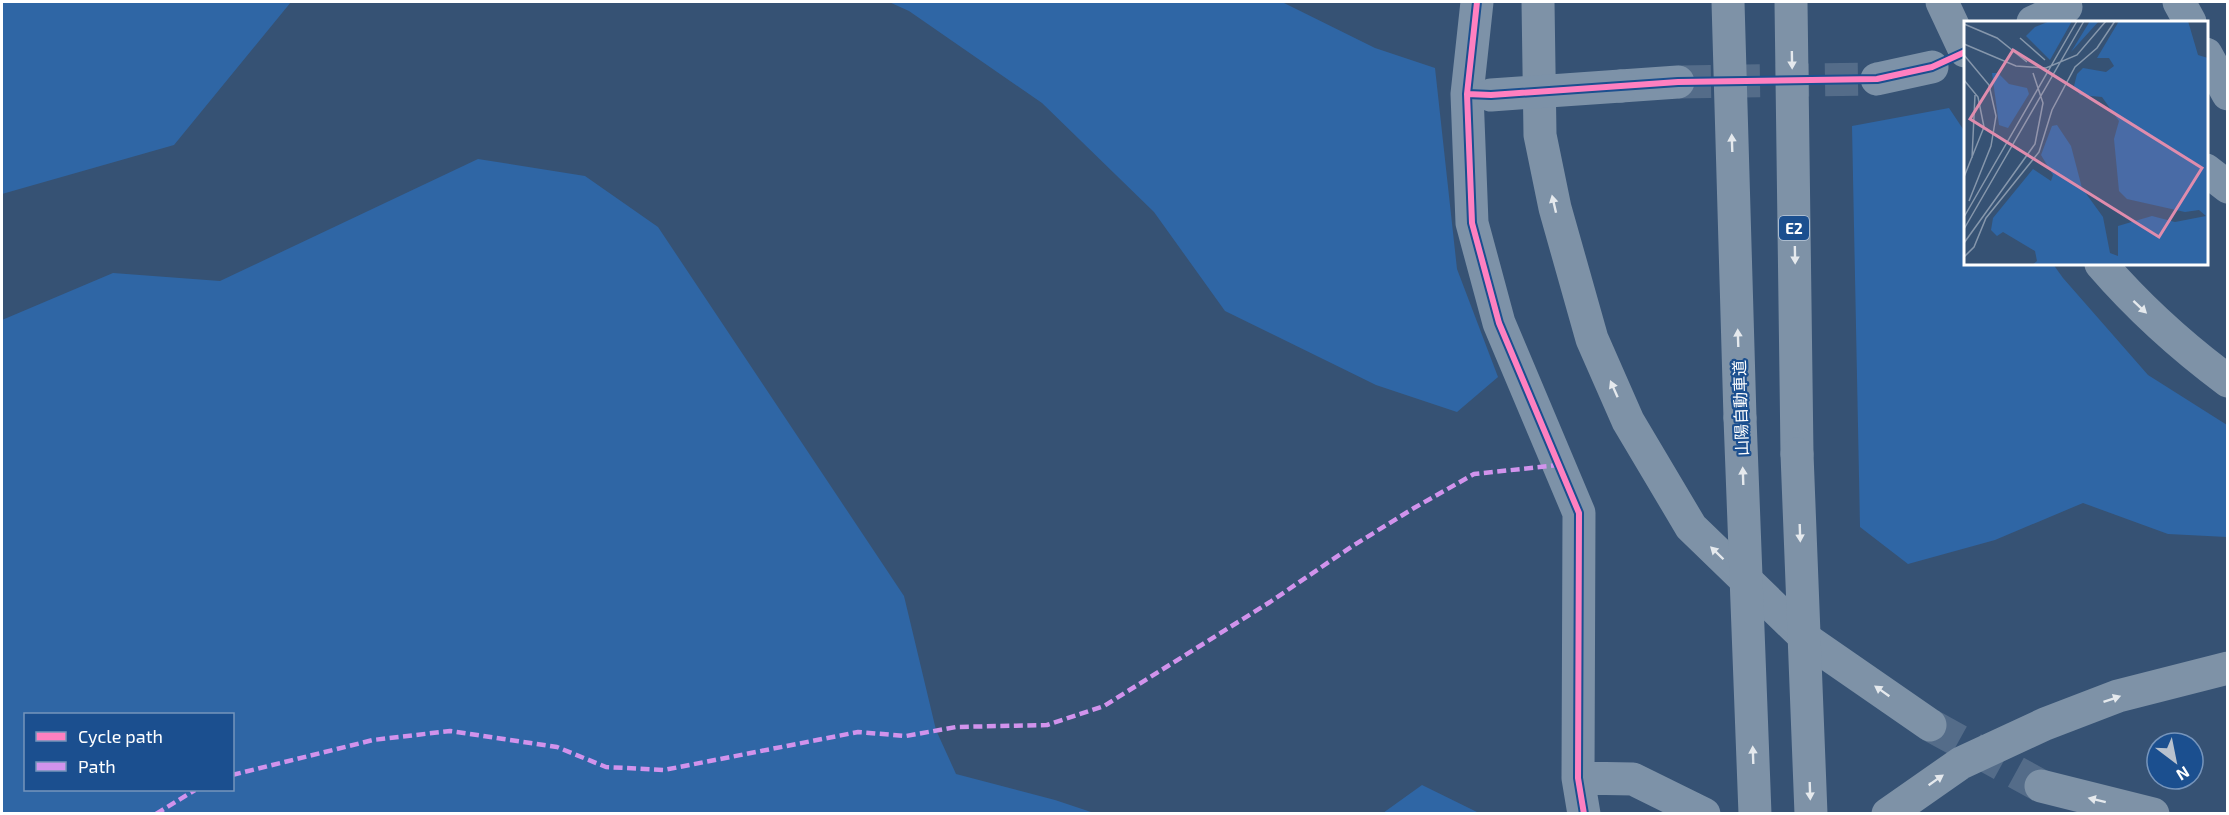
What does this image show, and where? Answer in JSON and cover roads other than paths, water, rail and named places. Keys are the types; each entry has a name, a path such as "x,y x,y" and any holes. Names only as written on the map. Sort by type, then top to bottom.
{"highway":[{"path":"1538,2 1540,135 1553,198 1592,339 1628,422 1690,527 1810,642 1930,724"},
{"name":"山陽自動車道","path":"1728,2 1740,418 1755,813"},
{"name":"E2","path":"1791,2 1797,454 1811,813"},
{"path":"1942,2 1964,49"},
{"path":"2102,266 2132,299 2188,352 2228,381"},
{"path":"1888,813 1961,763 2045,724 2118,696 2228,668"},
{"path":"2041,786 2153,813"}],"street":[{"path":"1477,2 1479,94 1472,223 1499,323 1579,513 1578,778 1584,813"},
{"path":"2179,2 2189,21"},
{"path":"2036,21 2070,10"},
{"path":"2208,58 2228,94"},
{"path":"1876,79 1932,67"},
{"path":"1479,94 1678,82"},
{"path":"2208,172 2228,187"},
{"path":"1578,778 1633,779 1704,813"}],"tunnel":[{"path":"1678,82 1877,79"},
{"path":"1930,725 2041,786"}]}
